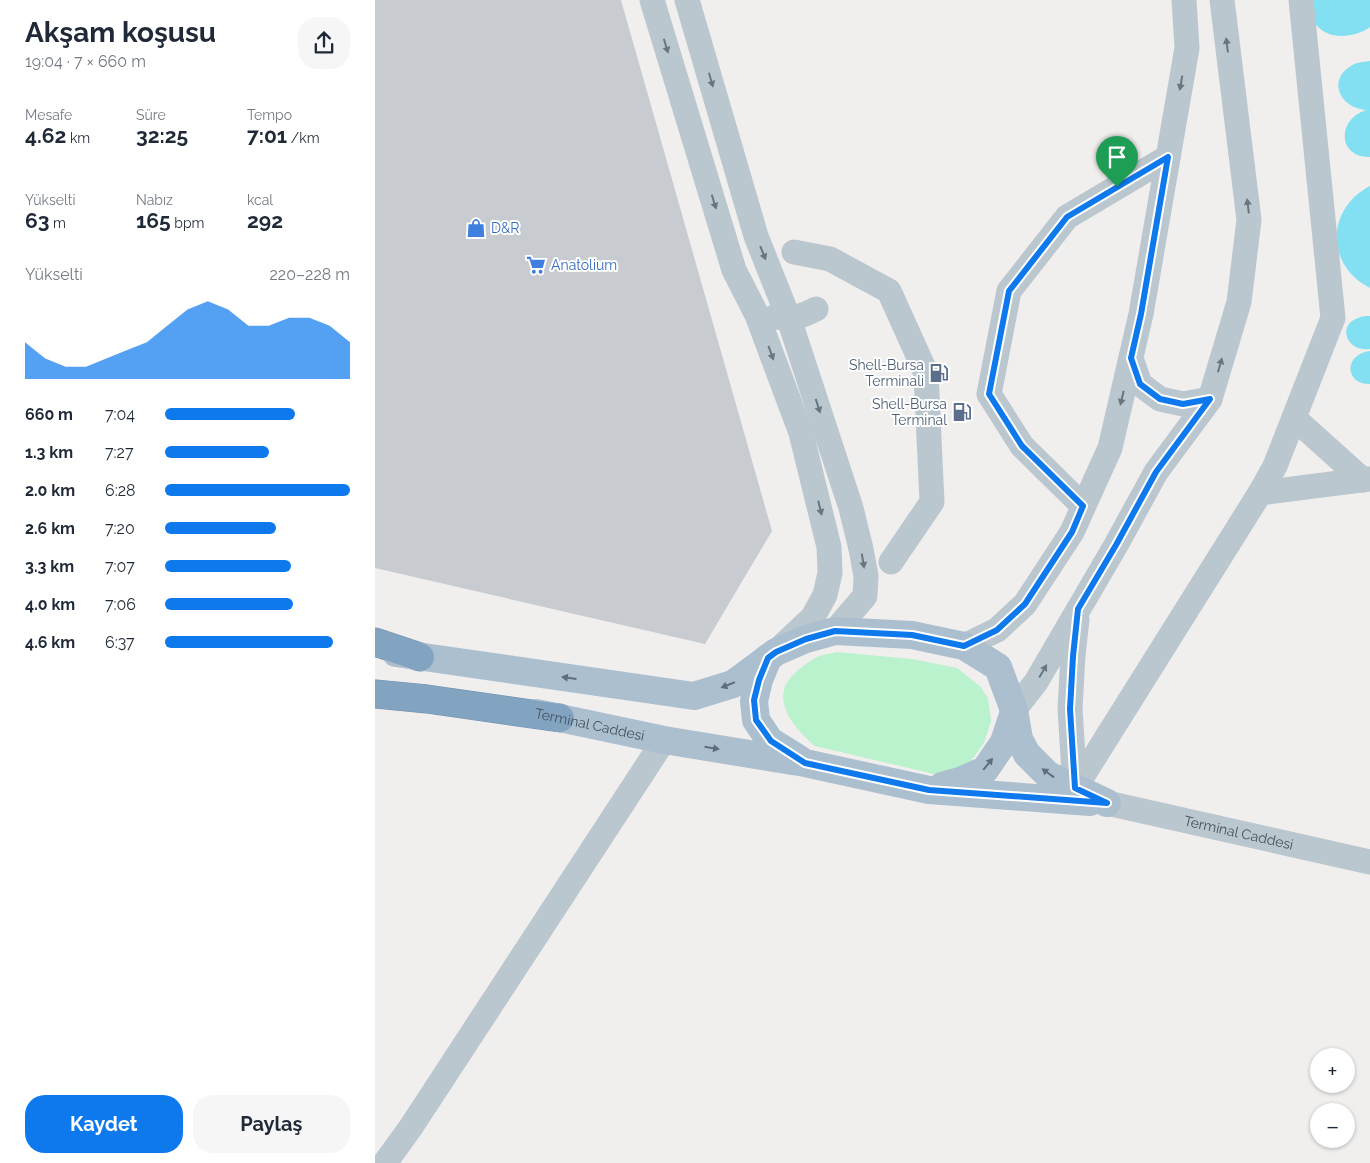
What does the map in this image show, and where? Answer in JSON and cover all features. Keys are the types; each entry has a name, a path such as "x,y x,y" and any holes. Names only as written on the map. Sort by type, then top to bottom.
{"highway":[{"path":"375,642 420,657"},
{"path":"375,694 427,699 560,718"}],"main road":[{"name":"Terminal Caddesi","path":"375,649 694,696 733,684 772,655 806,639 835,631 912,635 964,646 998,667 1014,710 1019,739 1027,754 1048,775 1107,803"},
{"name":"Terminal Caddesi","path":"772,655 759,680 754,700 756,720 771,741 805,763"},
{"name":"Terminal Caddesi","path":"375,682 456,694 664,740 805,763 929,790 1107,803"},
{"name":"Terminal Caddesi","path":"929,790 960,781 985,770 1004,742 1014,710"}],"street":[{"path":"651,0 735,270 757,315 801,433 829,547 829,573 825,595 813,617 772,655"},
{"path":"687,0 756,236 789,319 851,508 861,549 866,576 865,596 835,631"},
{"path":"964,646 997,630 1025,604 1072,532 1110,448 1141,314 1187,48 1184,0"},
{"path":"1014,710 1036,682 1156,472 1210,399 1239,302 1249,220 1222,0"},
{"path":"1075,788 1260,494 1275,466 1333,318 1301,0"},
{"path":"1083,506 1022,446 989,394 1009,291 1067,217 1168,157"},
{"path":"794,252 830,259 889,291 926,373 932,502 891,562"},
{"path":"757,315 789,319 803,316 816,309"},
{"path":"1131,358 1140,384 1160,399 1183,404 1210,399"},
{"path":"1293,418 1366,479"},
{"path":"1260,494 1366,479"},
{"path":"1075,788 1070,709 1078,609"},
{"path":"385,1163 411,1127 664,740"},
{"name":"Terminal Caddesi","path":"1107,803 1370,862"}],"green space":[{"path":"836,652 912,659 957,668 981,687 988,699 991,721 984,743 970,762 952,771 934,774 815,746 797,728 788,714 783,698 784,690 789,680 808,663 819,656"}],"water":[{"path":"1305,0 1370,0 1370,27 1357,34 1341,36 1326,33 1315,23"},
{"path":"1370,61 1370,157 1359,156 1347,145 1345,138 1349,122 1356,115 1366,110 1357,108 1343,99 1338,86 1340,78 1351,66"},
{"path":"1370,186 1370,288 1355,278 1345,266 1339,252 1337,237 1339,222 1345,208 1356,196"},
{"path":"1363,316 1370,316 1370,349 1362,349 1350,342 1346,332 1352,321"},
{"path":"1370,351 1370,384 1356,380 1352,375 1351,369 1355,358 1361,353"}],"building":[{"name":"Anatolium","path":"375,0 621,0 772,531 705,644 375,568"}],"place":[{"name":"D&R","path":"476,228"},
{"name":"Anatolium","path":"536,265"},
{"name":"Shell-Bursa Terminali","path":"939,373"},
{"name":"Shell-Bursa Terminal","path":"962,412"}],"route":[{"path":"1168,157 1141,314 1131,358 1140,384 1160,399 1183,404 1210,399 1156,472 1078,609 1070,709 1075,788 1107,803 929,790 805,763 771,741 756,720 754,700 759,680 768,658 776,652 806,639 835,631 912,635 964,646 997,630 1025,604 1072,532 1083,506 1022,446 989,394 1009,291 1067,217 1117,187 1168,157"}]}
